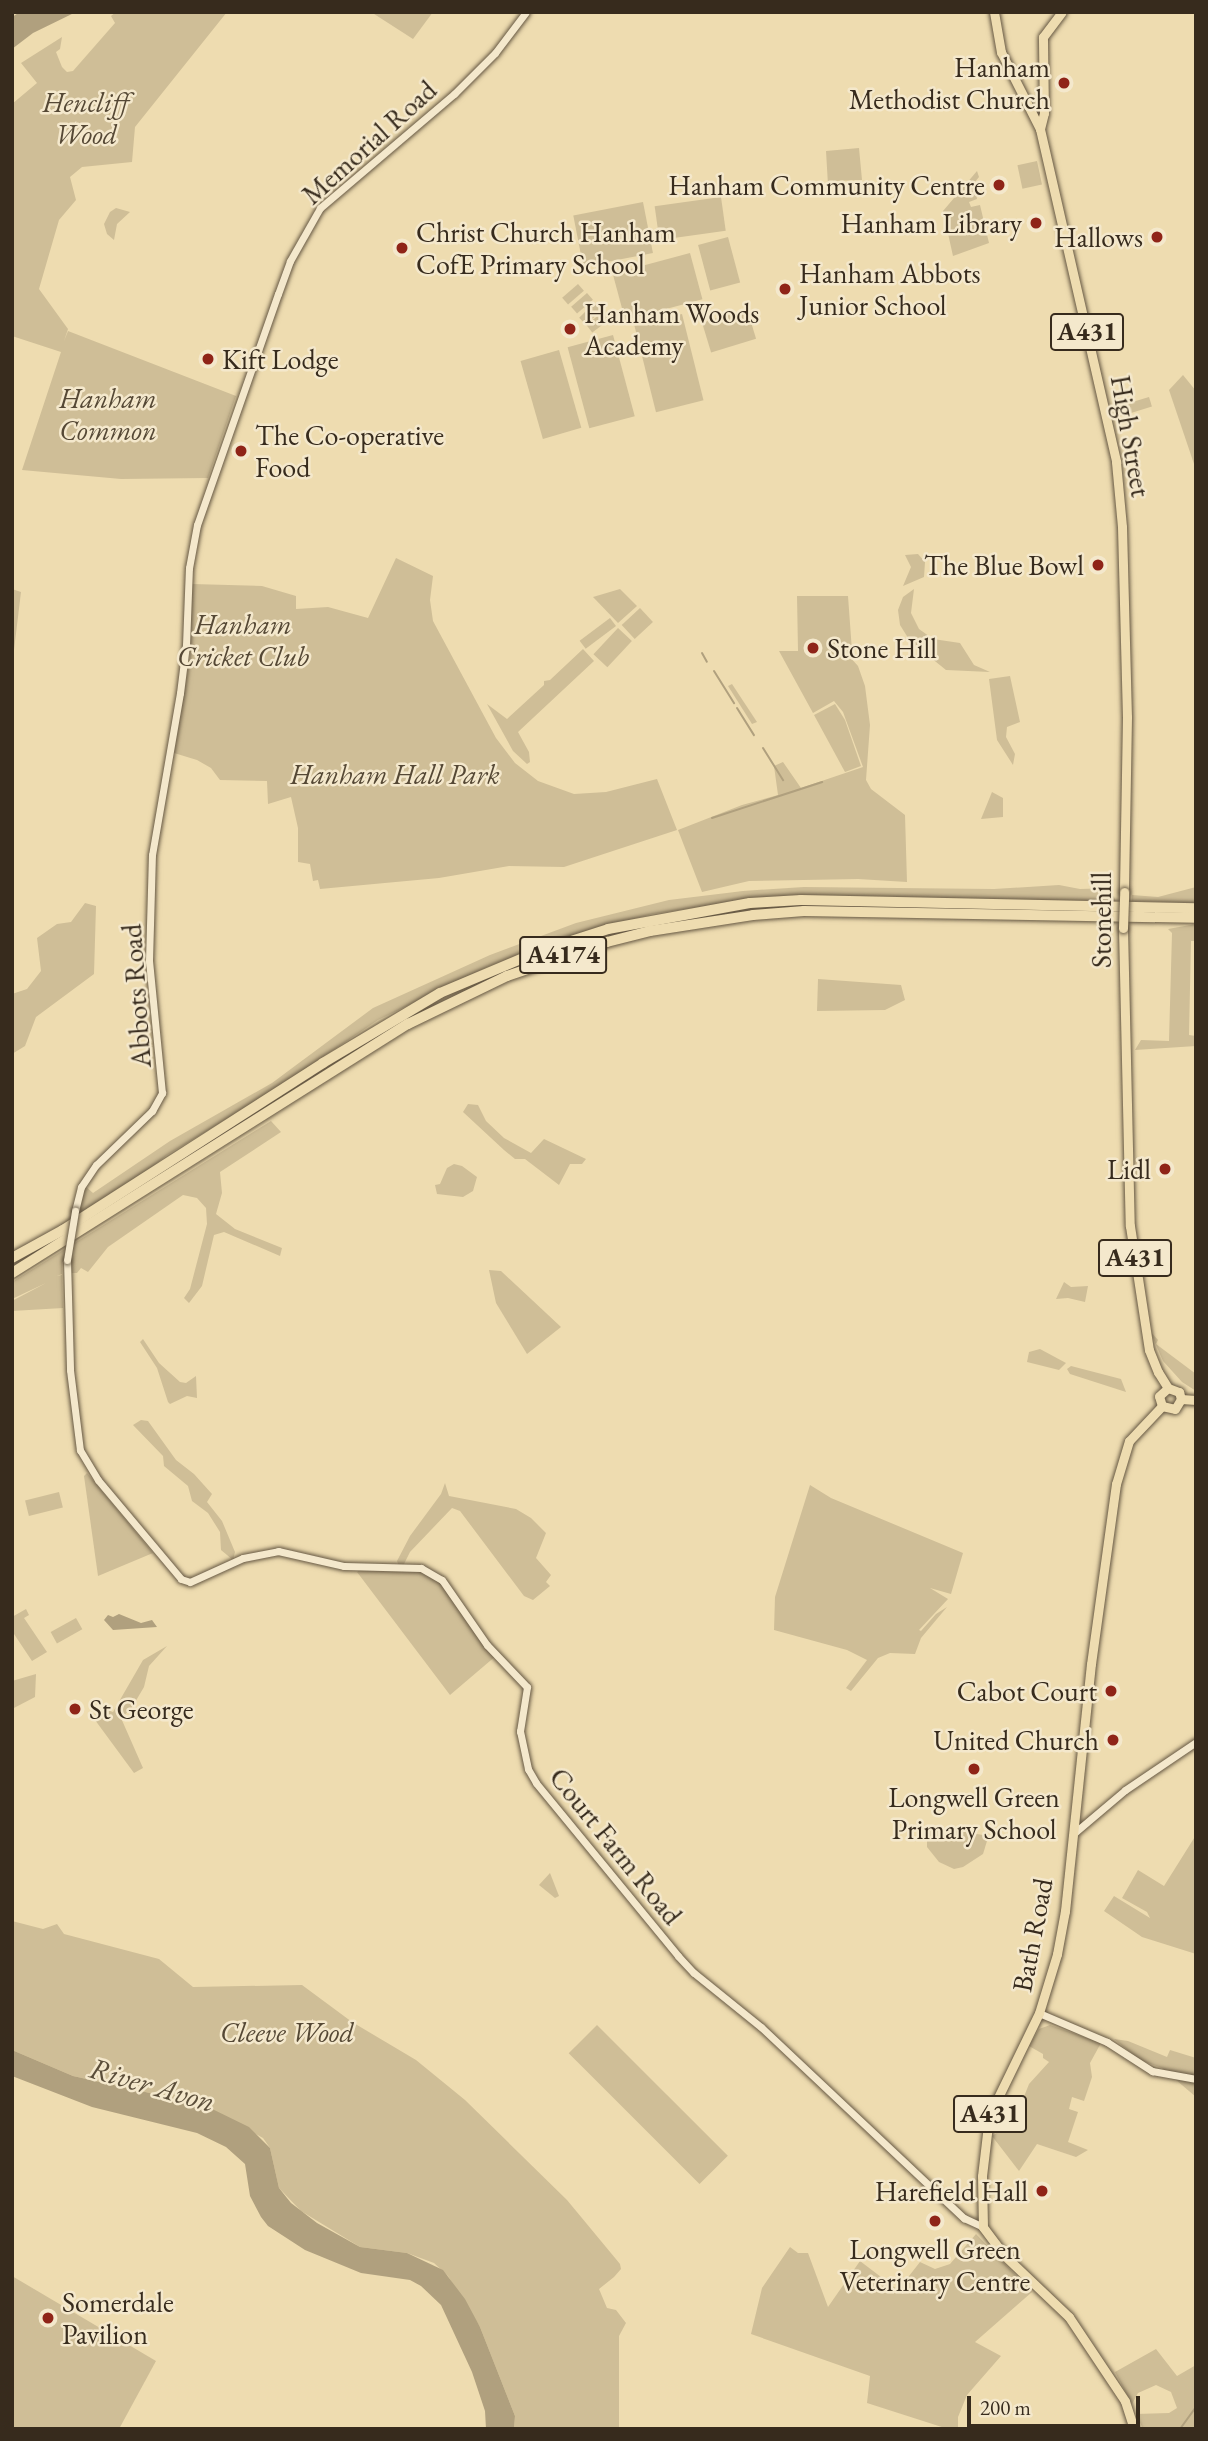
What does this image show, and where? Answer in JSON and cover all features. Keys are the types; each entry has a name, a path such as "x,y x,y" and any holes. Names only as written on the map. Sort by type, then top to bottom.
{"highway":[{"name":"A4174","path":"12,1258 63,1230 323,1063 429,999 540,951 608,929 738,905 800,900 1196,908"},
{"name":"A4174","path":"12,1273 408,1024 507,976 595,945 650,931 753,915 804,911 1196,918"}],"main road":[{"name":"High Street","path":"995,12 1001,52 1040,129 1116,462 1122,527 1127,717"},
{"path":"1040,129 1044,96 1044,37 1062,12"},
{"path":"1031,107 1044,96"},
{"name":"Stonehill","path":"1127,717 1123,928 1129,1122 1128,1212 1145,1333 1156,1367 1168,1388"},
{"name":"A431","path":"1168,1388 1179,1392 1181,1399 1174,1409 1162,1406 1159,1396 1168,1388"},
{"path":"1181,1399 1196,1400"},
{"name":"Bath Road","path":"983,2227 982,2176 989,2116 1039,2013 1057,1954 1073,1834 1090,1664 1116,1485 1129,1440 1162,1406"},
{"path":"983,2227 1004,2255 1069,2317 1125,2401 1134,2429"}],"street":[{"name":"Memorial Road","path":"213,481 278,294 311,219 320,208 461,88 495,53 526,12"},
{"name":"Abbots Road","path":"77,1440 70,1370 67,1260 75,1211 81,1187 96,1165 152,1111 162,1093 149,961 153,833 180,693 192,544 213,481"},
{"name":"Court Farm Road","path":"77,1440 98,1480 186,1582 243,1558 270,1551 344,1566 421,1568 442,1580 487,1645 527,1686 520,1731 528,1769 536,1783 671,1948 694,1973 761,2027 968,2222 983,2227"},
{"path":"1073,1834 1125,1790 1196,1742"},
{"path":"1074,1819 1091,1821"},
{"path":"1039,2013 1107,2042 1152,2071 1196,2079"}],"green space":[{"path":"116,12 227,12 135,127 132,162 82,167 70,177 76,200 59,220 39,289 68,329 64,341 68,331 236,396 208,478 121,479 22,470 61,352 12,336 12,104 37,83 21,63 62,37 60,49 56,52 62,67 67,72 73,71 115,23 111,16"},
{"path":"371,12 433,12 413,39"},
{"path":"859,148 862,180 833,181 828,185 826,151"},
{"path":"1037,161 1042,184 1022,189 1017,165"},
{"path":"977,171 979,177 974,183 977,199 969,202 971,207 980,205 989,243 953,256 943,211"},
{"path":"721,197 726,231 659,240 655,206"},
{"path":"643,202 653,253 583,267 573,216"},
{"path":"116,208 130,212 117,224 114,240 107,234 104,224 110,212"},
{"path":"728,237 740,282 710,290 698,245"},
{"path":"690,253 702,299 625,320 613,274"},
{"path":"578,284 584,291 568,305 562,298"},
{"path":"587,293 593,300 577,314 571,307"},
{"path":"594,303 601,310 586,325 579,318"},
{"path":"747,309 756,339 711,352 702,323"},
{"path":"603,312 609,320 592,333 586,325"},
{"path":"682,314 704,400 656,412 634,326"},
{"path":"613,335 635,416 589,428 568,347"},
{"path":"559,350 581,428 543,439 521,361"},
{"path":"1183,375 1196,391 1194,464 1169,390"},
{"path":"1149,397 1152,407 1117,417 1114,408"},
{"path":"918,554 925,562 924,577 903,586 911,567 905,555"},
{"name":"Hanham Hall Park","path":"396,558 433,576 430,600 433,621 496,738 515,763 538,781 574,794 606,792 657,779 677,830 564,867 509,866 439,878 320,889 318,880 313,881 310,864 298,862 298,828 291,797 268,804 267,781 220,780 211,768 197,760 174,753 190,657 192,584 262,586 296,596 296,609 328,607 368,618"},
{"path":"12,589 21,592 14,650 12,650"},
{"path":"620,589 637,606 618,623 593,597"},
{"path":"914,589 911,613 919,629 933,639 960,643 974,665 990,672 946,670 910,641 900,625 898,610 903,597"},
{"path":"797,596 848,596 852,651 849,656 858,666 865,686 870,725 866,780 871,789 905,815 907,882 858,879 749,881 702,892 678,830 742,805 778,795 774,766 783,762 801,788 863,767 843,712 834,701 813,713 779,651 798,651"},
{"path":"640,608 653,622 635,639 622,625"},
{"path":"610,618 616,626 586,649 580,641"},
{"path":"618,628 632,641 607,667 593,654"},
{"path":"583,649 594,661 518,732 529,752 530,762 527,764 513,751 487,704 507,719 544,685 544,681 550,680"},
{"path":"1010,676 1020,722 1007,727 1006,737 1015,754 1013,765 997,740 989,679"},
{"path":"732,684 757,722 752,724 728,686"},
{"path":"835,704 845,720 861,766 845,772 814,715"},
{"path":"992,792 1003,798 1003,817 981,819"},
{"path":"1059,885 1080,889 1110,888 1116,902 814,895 753,899 652,914 567,937 487,967 378,1020 268,1094 167,1155 135,1181 79,1216 85,1186 93,1193 170,1141 272,1083 373,1008 490,955 576,923 669,900 743,891 804,887 994,889"},
{"path":"1196,887 1196,903 1132,901 1132,895 1158,897"},
{"path":"85,903 96,906 94,974 36,1017 25,1046 12,1054 12,994 27,989 41,971 37,938 57,924 71,922"},
{"path":"1196,924 1196,941 1191,941 1189,1035 1196,1036 1196,1046 1135,1050 1141,1040 1169,1041 1172,933 1168,929"},
{"path":"818,979 901,985 905,1000 885,1010 817,1011"},
{"path":"468,1104 478,1105 486,1121 504,1138 531,1153 544,1139 586,1159 582,1164 570,1164 559,1185 525,1159 515,1159 504,1150 463,1112"},
{"path":"271,1121 281,1132 220,1172 222,1193 216,1214 235,1229 282,1248 280,1256 224,1232 214,1235 202,1286 189,1303 184,1298 190,1289 207,1224 206,1208 197,1198 183,1195 108,1247 88,1272 81,1268 77,1273 69,1273 69,1259 62,1262 62,1274 57,1276 62,1275 63,1308 12,1311 12,1301 46,1283 12,1299 12,1282"},
{"path":"454,1164 462,1166 477,1177 473,1191 463,1197 437,1194 435,1185 440,1184 447,1168"},
{"path":"489,1270 501,1271 561,1327 527,1354 496,1303"},
{"path":"1064,1282 1071,1287 1088,1286 1085,1302 1068,1298 1056,1299"},
{"path":"1150,1331 1158,1340 1156,1344 1196,1374 1196,1391 1182,1382 1163,1361"},
{"path":"143,1339 159,1363 180,1382 186,1383 196,1376 197,1398 187,1396 170,1404 168,1402 157,1368 140,1342"},
{"path":"1040,1349 1066,1363 1059,1370 1027,1362 1029,1352"},
{"path":"1071,1366 1121,1379 1126,1392 1070,1374 1067,1369"},
{"path":"141,1420 148,1421 176,1460 194,1474 212,1494 207,1502 222,1521 235,1552 233,1560 221,1550 220,1532 208,1513 192,1501 188,1486 164,1466 163,1456 133,1425"},
{"path":"87,1473 153,1553 98,1576 84,1476"},
{"path":"445,1483 449,1496 516,1509 531,1518 546,1533 536,1558 551,1575 546,1582 550,1586 533,1600 524,1596 460,1511 452,1508 410,1552 403,1566 435,1574 497,1655 450,1695 357,1572 362,1568 399,1566 397,1561 410,1536 441,1494"},
{"path":"810,1485 831,1498 963,1553 951,1594 930,1588 948,1599 919,1630 947,1607 921,1638 915,1654 890,1653 878,1658 851,1691 846,1688 867,1660 847,1650 774,1630 775,1597"},
{"path":"59,1492 63,1508 29,1516 25,1500"},
{"path":"26,1609 29,1615 24,1618 47,1652 32,1661 12,1631 12,1617"},
{"path":"76,1618 82,1629 57,1643 51,1632"},
{"path":"167,1646 149,1666 144,1687 131,1709 121,1718 143,1768 134,1773 95,1720 97,1707 113,1712 143,1660"},
{"path":"36,1674 35,1697 12,1709 12,1681"},
{"path":"934,1827 983,1835 987,1841 983,1854 963,1867 954,1869 939,1862 927,1847 927,1834"},
{"path":"1196,1835 1196,1954 1142,1937 1104,1911 1114,1896 1150,1918 1147,1912 1122,1898 1138,1870 1164,1886"},
{"path":"550,1873 559,1896 555,1898 539,1885"},
{"name":"Cleeve Wood","path":"12,1921 43,1929 57,1924 64,1934 159,1959 193,1987 302,1985 352,2022 416,2060 465,2100 567,2200 620,2264 621,2269 599,2289 607,2308 616,2310 626,2323 619,2336 619,2429 514,2429 515,2416 480,2327 448,2276 434,2263 407,2253 360,2247 301,2211 279,2188 270,2148 263,2138 204,2105 73,2076 12,2050"},
{"path":"597,2025 728,2156 700,2184 569,2053"},
{"path":"1050,2025 1101,2043 1090,2063 1092,2077 1084,2101 1072,2097 1069,2109 1078,2112 1068,2142 1088,2150 1076,2157 1037,2144 1019,2171 992,2136 1014,2122 1029,2084 1049,2062 1043,2058 1043,2054 1029,2046 1039,2029"},
{"path":"1114,2039 1128,2041 1167,2057 1170,2050 1196,2058 1196,2097 1162,2068 1140,2060"},
{"path":"976,2234 1032,2292 975,2342 1001,2356 967,2395 958,2417 958,2429 948,2429 867,2403 870,2376 751,2334 762,2288 790,2247 798,2253 808,2253 828,2307 860,2261 898,2290 920,2262 935,2269 950,2264"},
{"name":"Somerdale Pavilion","path":"12,2276 156,2361 119,2429 12,2429"},
{"path":"1156,2349 1177,2376 1196,2365 1196,2429 1143,2429 1136,2414 1169,2413 1177,2408 1171,2392 1156,2385 1138,2393 1132,2404 1115,2372"}],"shaded area":[{"path":"20,12 76,12 33,33 12,49 12,17"},
{"path":"119,1614 141,1623 152,1620 157,1627 113,1630 104,1620 108,1615 113,1617"},
{"path":"12,2050 73,2076 204,2105 249,2127 270,2148 279,2188 291,2203 317,2223 360,2247 407,2253 443,2270 465,2299 480,2327 515,2416 514,2429 486,2429 485,2411 472,2372 441,2305 421,2286 410,2280 361,2273 305,2250 268,2226 261,2217 250,2196 245,2164 226,2147 197,2133 92,2107 12,2076"}],"waterway":[{"path":"702,653 707,662"},
{"path":"714,671 734,703"},
{"path":"737,708 754,735"},
{"path":"763,748 783,780"},
{"path":"712,818 822,782"},
{"path":"1180,2429 1196,2407"}],"place":[{"name":"Hanham Methodist Church","path":"1064,83"},
{"name":"Hanham Community Centre","path":"999,185"},
{"name":"Hanham Library","path":"1036,223"},
{"name":"Hallows","path":"1157,237"},
{"name":"Christ Church Hanham CofE Primary School","path":"402,248"},
{"name":"Hanham Abbots Junior School","path":"785,289"},
{"name":"Hanham Woods Academy","path":"570,329"},
{"name":"Kift Lodge","path":"208,359"},
{"name":"The Co-operative Food","path":"241,451"},
{"name":"The Blue Bowl","path":"1098,565"},
{"name":"Stone Hill","path":"813,648"},
{"name":"Lidl","path":"1165,1169"},
{"name":"Cabot Court","path":"1111,1691"},
{"name":"St George","path":"75,1709"},
{"name":"United Church","path":"1113,1740"},
{"name":"Longwell Green Primary School","path":"974,1769"},
{"name":"Harefield Hall","path":"1042,2191"},
{"name":"Longwell Green Veterinary Centre","path":"935,2221"},
{"name":"Somerdale Pavilion","path":"48,2318"}],"park label":[{"name":"Hencliff Wood","path":"86,118"},
{"name":"Hanham Common","path":"108,414"},
{"name":"Hanham Cricket Club","path":"243,640"}],"water label":[{"name":"River Avon","path":"152,2085"}]}
